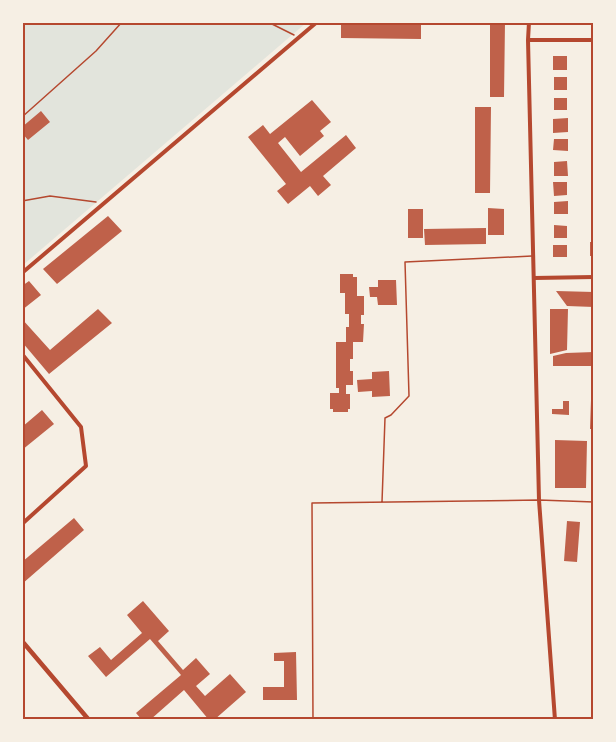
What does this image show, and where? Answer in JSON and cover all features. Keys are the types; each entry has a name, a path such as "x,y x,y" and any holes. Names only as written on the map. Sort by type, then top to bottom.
{"street":[{"path":"22,273 317,22"},
{"path":"529,22 539,500 555,720"},
{"path":"528,40 594,40"},
{"path":"534,278 594,277"},
{"path":"22,354 81,427 86,466 22,524"},
{"path":"22,641 89,720"}],"lane":[{"path":"382,502 385,418 391,415 409,396 405,262 533,256"},
{"path":"313,720 312,503 539,500 594,502"}],"path":[{"path":"22,117 96,51 122,22"},
{"path":"268,22 294,36"},
{"path":"22,201 50,196 100,202"}],"shaded area":[{"path":"23,23 306,23 23,265"}],"building":[{"path":"341,22 421,23 421,39 341,38"},
{"path":"490,22 505,22 504,97 490,97"},
{"path":"553,56 567,56 567,70 553,70"},
{"path":"554,77 567,77 567,90 554,90"},
{"path":"554,98 567,98 567,110 554,110"},
{"path":"312,100 331,122 320,131 324,136 300,156 285,137 278,143 301,172 346,135 356,148 323,176 331,185 318,196 310,186 288,204 277,191 286,184 248,137 263,125 270,134"},
{"path":"475,107 491,107 490,193 475,193"},
{"path":"41,111 50,122 28,140 22,133 22,127"},
{"path":"568,118 568,132 553,133 553,119"},
{"path":"554,139 568,139 568,151 553,150"},
{"path":"567,161 568,176 554,176 554,162"},
{"path":"553,182 567,182 567,195 554,196"},
{"path":"568,201 568,214 554,214 554,202"},
{"path":"488,208 504,209 504,235 488,235"},
{"path":"408,209 423,209 423,238 408,238"},
{"path":"108,216 122,231 57,284 43,269"},
{"path":"554,225 567,226 567,238 554,238"},
{"path":"486,228 486,244 425,245 424,229"},
{"path":"590,242 594,242 594,256 590,256"},
{"path":"553,245 567,245 567,257 553,257"},
{"path":"340,274 353,274 353,277 357,277 357,296 364,296 364,315 361,315 361,324 364,324 363,342 353,342 350,371 353,371 353,385 346,385 346,394 350,394 348,412 333,412 333,409 330,409 330,393 339,393 339,388 336,388 336,342 346,342 346,327 349,327 349,314 345,314 345,293 340,293"},
{"path":"378,280 396,280 397,305 378,305 377,297 370,297 369,287 378,287"},
{"path":"29,281 41,295 22,310 22,286"},
{"path":"556,291 594,292 594,307 567,306"},
{"path":"98,309 112,323 49,374 22,342 22,319 50,350"},
{"path":"550,309 568,309 567,350 550,354"},
{"path":"594,352 594,366 553,366 553,356"},
{"path":"389,371 390,396 372,397 372,391 358,392 357,380 372,379 372,372"},
{"path":"591,400 594,400 594,429 590,429"},
{"path":"563,401 569,401 569,415 552,414 552,409 563,409"},
{"path":"42,410 54,424 22,450 22,427"},
{"path":"555,440 587,441 586,488 555,488"},
{"path":"74,518 84,530 22,584 22,562"},
{"path":"567,521 580,522 577,562 564,561"},
{"path":"143,601 169,631 158,641 183,670 196,658 210,674 196,686 205,696 230,674 246,692 214,720 209,720 184,690 150,720 142,720 136,713 181,675 150,639 106,677 88,656 100,647 111,660 142,633 127,615"},
{"path":"296,652 297,700 263,700 263,687 284,687 284,661 274,661 274,653"}]}
